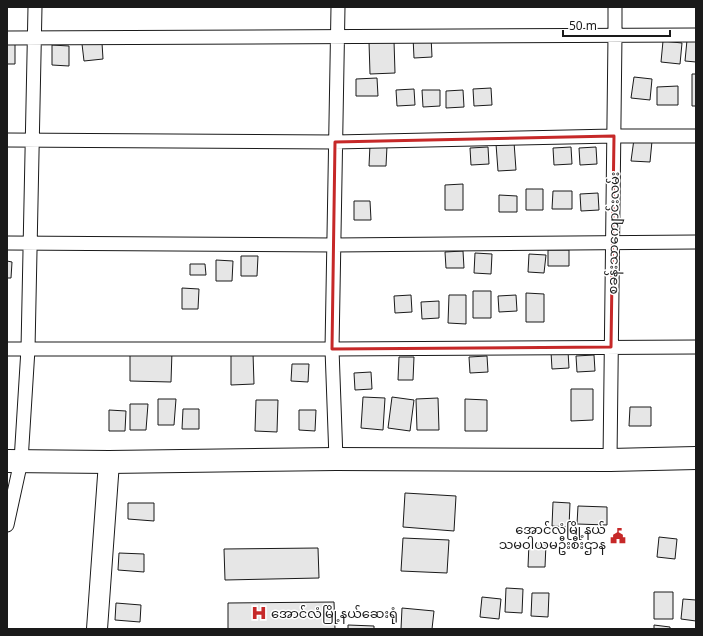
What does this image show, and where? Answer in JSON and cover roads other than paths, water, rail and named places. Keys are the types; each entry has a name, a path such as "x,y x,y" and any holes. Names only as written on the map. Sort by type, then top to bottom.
{"highway":[{"path":"14,461 109,462 336,459 610,460 696,458"}],"main road":[{"path":"97,629 109,462"}],"street":[{"path":"7,524 28,349 35,7"},
{"path":"336,459 332,349 338,7"},
{"name":"စခန်းသာကျောင်းလမ်း","path":"610,460 615,7"},
{"path":"7,38 696,34"},
{"path":"7,140 336,142 614,136 696,136"},
{"path":"7,243 334,245 696,242"},
{"path":"7,349 696,347"}],"place":[{"name":"အောင်လံမြို့နယ် သမဝါယမဦးစီးဌာန","path":"618,536"},
{"name":"‌အောင်လံမြို့နယ်ဆေးရုံ","path":"259,613"}]}
